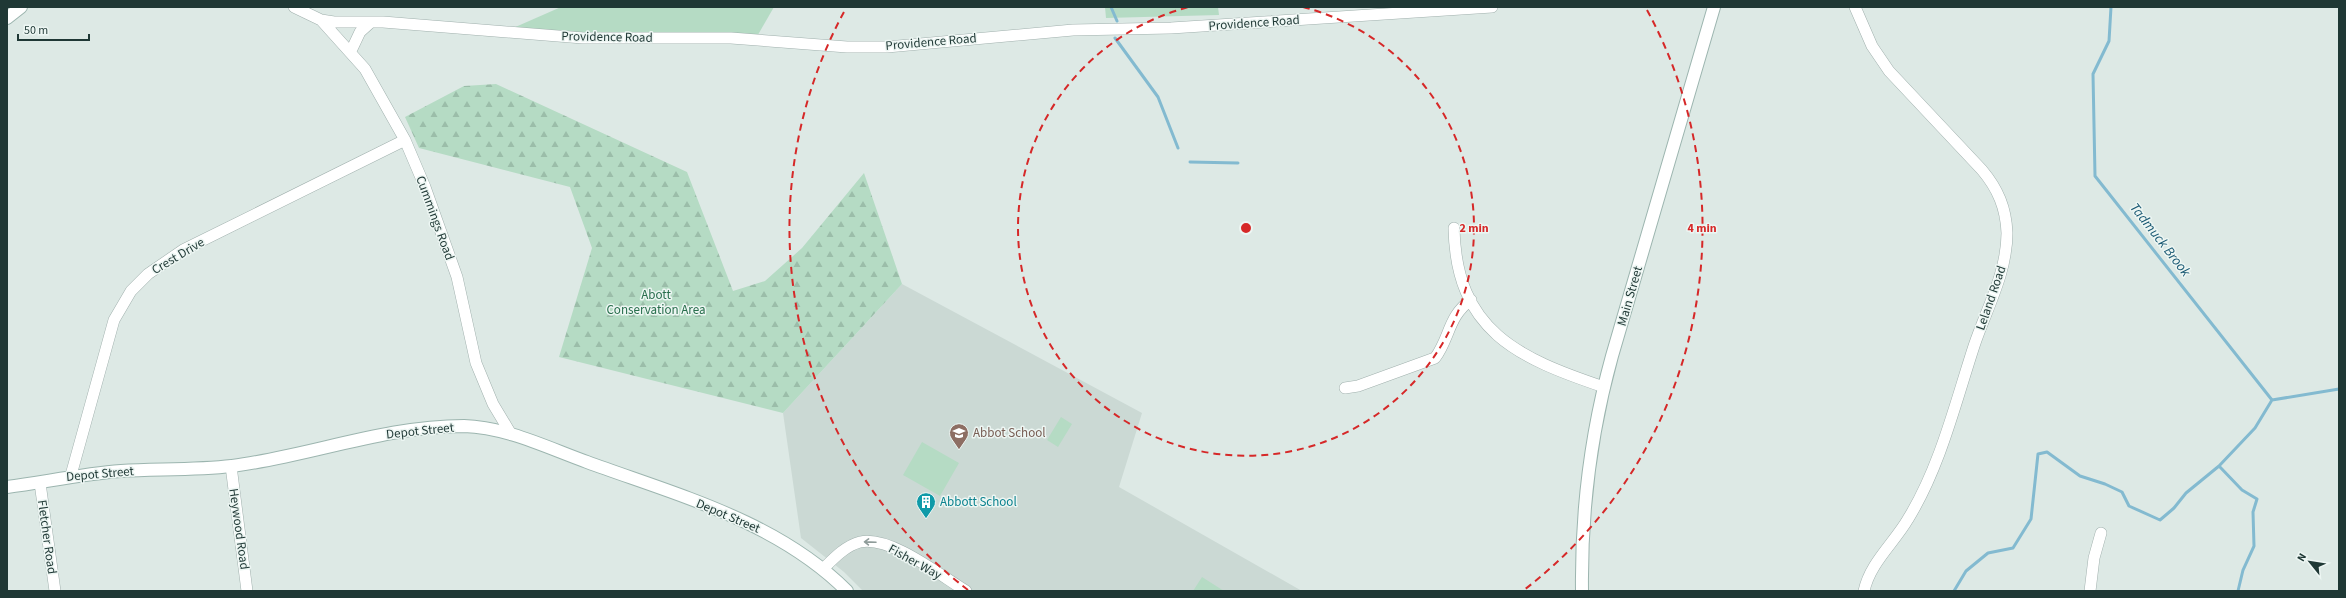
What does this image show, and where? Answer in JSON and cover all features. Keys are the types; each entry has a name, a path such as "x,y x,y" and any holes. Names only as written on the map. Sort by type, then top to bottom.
{"main road":[{"path":"7,18 21,7"},
{"name":"Main Street","path":"1582,591 1582,567 1589,477 1597,415 1714,7"},
{"name":"Depot Street","path":"7,487 71,475 231,466 286,457 369,437 424,427 466,426 511,434 722,512 781,540 823,569 847,591"}],"street":[{"name":"Providence Road","path":"294,7 321,20 334,22 370,23 583,38 731,38 847,47 887,47 1073,30 1170,28 1492,7"},
{"name":"Leland Road","path":"1855,7 1872,46 1889,71 1982,170 1996,187 2002,203 2007,234 2002,268 1974,346 1957,403 1926,485 1908,520 1880,557 1864,591"},
{"name":"Cummings Road","path":"321,20 365,69 405,140 425,187 457,277 476,363 493,404 511,434"},
{"path":"351,52 360,32 370,23"},
{"name":"Crest Drive","path":"71,475 114,320 131,291 148,274 183,250 405,140"},
{"path":"1454,228 1458,263 1471,300 1479,315 1497,336 1515,350 1558,371 1604,387"},
{"path":"1346,388 1358,386 1435,358 1455,314 1460,308 1471,300"},
{"name":"Heywood Road","path":"231,466 247,591"},
{"name":"Fletcher Road","path":"40,482 55,591"},
{"path":"2090,591 2094,558 2101,533"},
{"name":"Fisher Way","path":"823,569 848,548 859,542 872,542 903,553 966,591"}],"shaded area":[{"name":"Abbot School","path":"902,284 1142,413 1119,487 1302,591 863,591 844,572 801,538 783,413"}],"green space":[{"path":"561,7 774,7 755,40 504,32"},
{"path":"1105,7 1218,7 1219,15 1106,18"},
{"name":"Abott Conservation Area","path":"496,84 687,172 733,291 765,281 802,248 864,173 902,284 783,413 559,357 592,248 570,187 419,148 405,117 464,86"},
{"path":"1061,417 1072,424 1058,447 1047,440"},
{"path":"922,442 959,463 940,496 903,475"},
{"path":"1202,577 1224,591 1193,591"}],"waterway":[{"path":"1111,7 1117,21"},
{"name":"Tadmuck Brook","path":"2111,7 2109,41 2093,74 2095,176 2272,400 2339,389"},
{"path":"1115,38 1158,97 1178,148"},
{"path":"1190,162 1238,163"},
{"path":"2238,591 2243,570 2254,546 2253,512 2257,499 2242,490 2219,466 2255,428 2272,400"},
{"path":"1954,591 1966,571 1988,553 2013,548 2031,519 2038,454 2047,452 2080,476 2105,484 2122,492 2129,506 2160,520 2174,508 2186,493 2219,466"}],"place":[{"name":"Abbot School","path":"959,450"},
{"name":"Abbott School","path":"926,519"}]}
